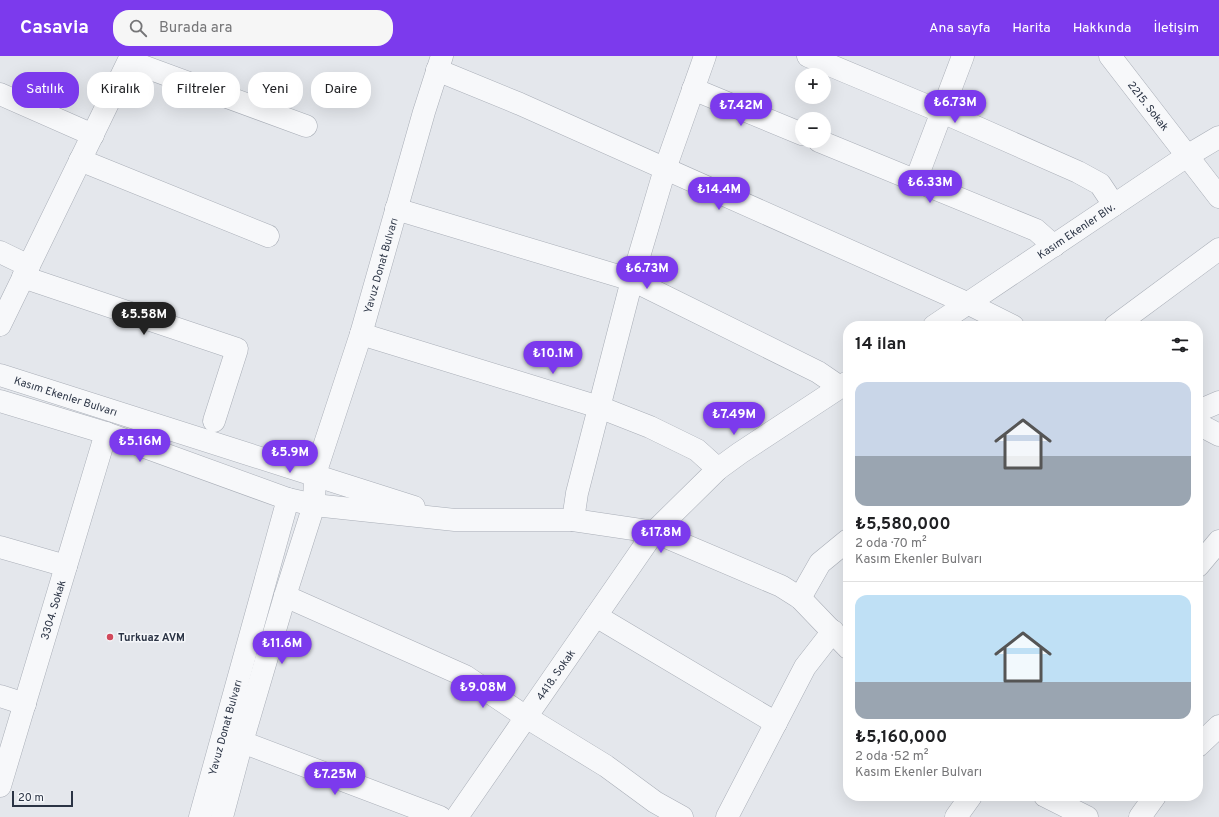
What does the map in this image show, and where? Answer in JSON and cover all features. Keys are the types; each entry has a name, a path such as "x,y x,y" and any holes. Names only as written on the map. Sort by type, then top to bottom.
{"street":[{"path":"573,520 577,493 632,280 665,169 705,56"},
{"path":"808,56 942,112 1078,172 1100,184 1114,205"},
{"path":"916,180 963,56"},
{"name":"2215. Sokak","path":"1110,56 1219,197"},
{"path":"0,325 130,58 306,126"},
{"path":"439,63 520,104 969,304 1003,321"},
{"name":"Yavuz Donat Bulvarı","path":"222,817 242,742 285,596 314,505 315,474 360,334 439,63"},
{"path":"693,89 795,131"},
{"path":"0,94 93,135"},
{"name":"Kasım Ekenler Blv.","path":"942,321 1187,156 1219,137"},
{"path":"831,146 1036,230 1054,246"},
{"path":"80,160 268,236"},
{"path":"396,209 632,280 843,384"},
{"path":"1122,321 1219,249"},
{"path":"0,252 26,272 237,349 214,421"},
{"path":"360,334 599,407 650,427 697,450 718,469"},
{"name":"Kasım Ekenler Bulvarı","path":"0,375 315,474 455,520"},
{"path":"654,532 718,469 843,386"},
{"path":"0,401 106,433 288,499 314,505 455,520 573,520 654,532 780,586 800,598 843,642"},
{"path":"1203,409 1219,402"},
{"path":"1203,427 1219,435"},
{"name":"3304. Sokak","path":"0,786 106,433"},
{"path":"288,499 315,474"},
{"name":"Yavuz Donat Bulvarı","path":"200,817 288,499"},
{"name":"4418. Sokak","path":"457,817 654,532"},
{"path":"1203,560 1219,541"},
{"path":"800,598 820,563 843,544"},
{"path":"0,547 66,566"},
{"path":"285,596 465,676 526,717 606,766 656,802 682,817"},
{"path":"596,616 776,723"},
{"path":"727,817 804,667 833,631"},
{"path":"0,696 25,704"},
{"path":"1203,741 1219,726"},
{"path":"242,742 440,817"},
{"path":"956,817 967,801"},
{"path":"1055,801 1087,817"},
{"path":"1140,817 1151,801"}],"place":[{"name":"Turkuaz AVM","path":"110,637"}]}
